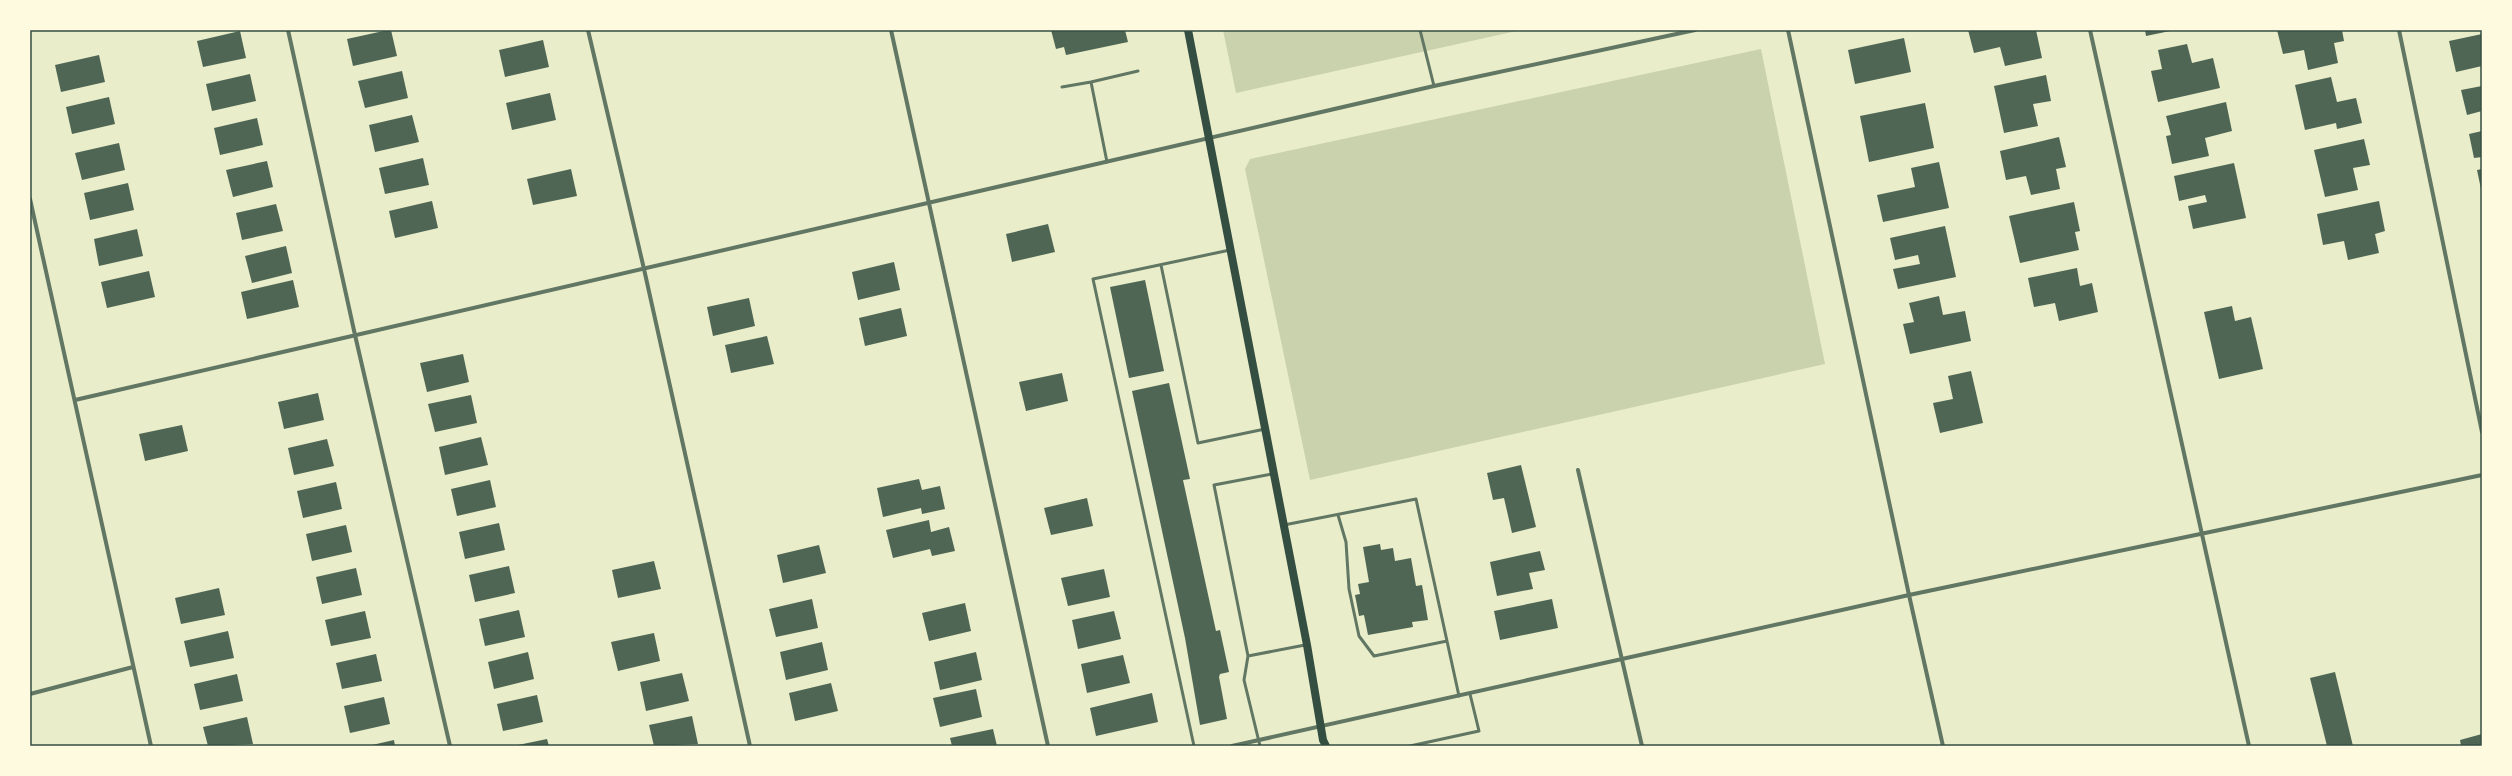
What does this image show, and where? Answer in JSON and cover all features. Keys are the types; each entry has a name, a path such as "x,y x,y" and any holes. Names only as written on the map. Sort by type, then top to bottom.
{"main road":[{"path":"1188,30 1307,645 1323,744"}],"street":[{"path":"288,30 355,336 450,746"},
{"path":"588,30 644,269 750,746"},
{"path":"891,30 1048,746"},
{"path":"75,400 1434,86 1695,30"},
{"path":"1788,30 1908,595 1943,746"},
{"path":"2090,30 2249,746"},
{"path":"2399,30 2482,432"},
{"path":"30,199 151,746"},
{"path":"1578,470 1642,746"},
{"path":"1232,746 1908,595 2482,475"},
{"path":"30,694 133,667"}],"lane":[{"path":"1420,30 1434,86"},
{"path":"1062,87 1138,71"},
{"path":"1091,82 1107,162"},
{"path":"1194,746 1093,279 1231,250"},
{"path":"1161,265 1198,443 1266,429"},
{"path":"1260,746 1244,680 1248,656 1214,485 1274,473"},
{"path":"1284,525 1416,499 1459,696"},
{"path":"1338,515 1346,542 1350,589 1359,636 1374,656 1447,641"},
{"path":"1248,656 1307,645"},
{"path":"1410,746 1479,731 1470,694"}],"green space":[{"path":"1223,30 1521,30 1236,93"},
{"path":"1761,49 1825,364 1310,480 1245,169 1250,159"}],"building":[{"path":"391,30 397,56 353,66 347,39"},
{"path":"1051,30 1125,30 1128,42 1066,55 1064,47 1056,49"},
{"path":"1968,30 2036,30 2042,58 2005,66 2000,47 1974,53"},
{"path":"2145,30 2170,30 2170,31 2146,36"},
{"path":"2277,30 2342,30 2344,41 2334,43 2338,63 2308,70 2304,50 2283,54"},
{"path":"240,31 246,58 203,67 197,41"},
{"path":"2482,34 2482,66 2456,72 2449,41"},
{"path":"1904,38 1911,72 1855,84 1848,50"},
{"path":"543,40 549,67 505,77 499,50"},
{"path":"2187,44 2192,63 2213,58 2220,88 2158,102 2151,71 2162,69 2158,50"},
{"path":"99,55 105,82 61,92 55,65"},
{"path":"402,71 408,98 365,108 358,81"},
{"path":"250,74 256,101 212,111 206,84"},
{"path":"2046,75 2051,101 2033,104 2038,126 2004,133 1994,86"},
{"path":"2331,77 2337,102 2356,98 2362,123 2337,129 2336,123 2305,130 2295,85"},
{"path":"2482,86 2482,111 2467,115 2461,90"},
{"path":"550,93 556,120 512,130 506,103"},
{"path":"109,97 115,124 72,134 66,107"},
{"path":"2226,102 2232,131 2205,138 2209,156 2172,164 2166,136 2171,135 2166,116"},
{"path":"1925,103 1934,148 1869,162 1860,116"},
{"path":"412,115 419,142 375,152 369,125"},
{"path":"257,118 263,145 220,155 214,128"},
{"path":"2482,131 2482,157 2474,158 2469,134"},
{"path":"2059,137 2066,167 2056,169 2060,189 2031,195 2026,176 2006,180 2000,151"},
{"path":"2364,139 2370,165 2353,168 2358,190 2325,197 2314,150"},
{"path":"119,143 125,170 82,180 75,153"},
{"path":"423,158 429,185 385,194 379,168"},
{"path":"267,161 273,187 233,197 226,170"},
{"path":"1939,162 1949,208 1883,222 1877,195 1915,187 1911,168"},
{"path":"2234,163 2246,218 2193,229 2188,206 2207,202 2205,195 2179,201 2174,176"},
{"path":"571,169 577,196 533,205 527,179"},
{"path":"2482,169 2482,189 2481,189 2477,170"},
{"path":"128,183 134,210 90,220 84,193"},
{"path":"432,201 438,228 395,238 389,211"},
{"path":"2379,201 2385,231 2375,234 2379,253 2348,260 2344,241 2323,245 2317,214"},
{"path":"2074,202 2080,231 2075,232 2079,250 2020,263 2009,216"},
{"path":"276,204 283,231 242,240 236,213"},
{"path":"1048,224 1055,252 1012,262 1006,234"},
{"path":"1945,226 1956,277 1898,289 1893,269 1920,264 1918,255 1895,260 1890,238"},
{"path":"137,229 143,256 99,266 94,239"},
{"path":"286,246 292,273 252,283 245,256"},
{"path":"894,262 900,290 858,300 852,272"},
{"path":"2077,268 2080,286 2092,283 2098,312 2059,321 2055,303 2034,307 2028,278"},
{"path":"149,271 155,297 107,308 101,282"},
{"path":"293,280 299,307 247,319 241,292"},
{"path":"1145,280 1164,371 1129,378 1110,287"},
{"path":"1939,296 1943,315 1965,311 1971,341 1910,354 1903,324 1914,322 1909,303"},
{"path":"749,298 755,326 713,336 707,307"},
{"path":"2232,306 2235,321 2251,317 2263,369 2219,379 2204,312"},
{"path":"901,308 907,336 865,346 859,318"},
{"path":"767,336 774,364 731,373 725,345"},
{"path":"463,354 469,382 427,392 420,363"},
{"path":"1971,371 1983,423 1940,433 1933,403 1953,399 1948,376"},
{"path":"1062,373 1068,401 1026,411 1019,382"},
{"path":"1169,383 1190,479 1183,480 1216,631 1220,630 1229,672 1220,674 1219,677 1227,719 1200,725 1185,638 1132,391"},
{"path":"318,393 324,420 284,429 278,402"},
{"path":"471,395 477,423 435,432 428,404"},
{"path":"182,425 188,451 145,461 139,434"},
{"path":"481,437 488,465 445,475 439,447"},
{"path":"327,439 334,466 294,475 288,448"},
{"path":"1521,465 1536,527 1512,533 1504,498 1493,500 1487,473"},
{"path":"919,479 922,490 940,486 945,509 922,514 921,508 883,517 877,488"},
{"path":"490,480 496,507 457,516 451,489"},
{"path":"336,482 342,509 303,518 297,491"},
{"path":"1087,498 1093,526 1051,535 1044,508"},
{"path":"929,520 931,532 949,527 955,551 932,556 930,549 893,558 886,530"},
{"path":"499,523 505,550 465,559 459,532"},
{"path":"346,525 352,552 312,561 306,534"},
{"path":"1380,544 1381,550 1393,548 1395,561 1411,558 1416,586 1422,585 1428,620 1412,622 1413,627 1368,635 1364,615 1359,616 1355,595 1360,594 1358,584 1369,582 1363,547"},
{"path":"819,545 826,573 783,583 777,555"},
{"path":"1540,551 1545,570 1529,573 1533,589 1497,596 1490,562"},
{"path":"654,561 661,589 618,598 612,570"},
{"path":"509,566 515,593 475,602 469,575"},
{"path":"356,568 362,595 322,604 316,577"},
{"path":"1104,569 1110,597 1068,606 1061,578"},
{"path":"219,588 225,615 181,624 175,598"},
{"path":"812,599 818,628 776,637 769,609"},
{"path":"1552,599 1558,628 1500,640 1494,611"},
{"path":"965,603 971,631 929,641 922,613"},
{"path":"519,610 525,637 485,646 479,619"},
{"path":"365,611 371,638 331,646 325,620"},
{"path":"1114,611 1121,639 1078,649 1072,620"},
{"path":"228,631 234,658 190,667 184,641"},
{"path":"654,633 660,661 618,671 611,642"},
{"path":"822,642 828,670 786,680 780,652"},
{"path":"528,652 534,679 494,689 488,662"},
{"path":"976,652 982,680 940,690 934,662"},
{"path":"376,654 382,681 342,689 336,663"},
{"path":"1123,655 1130,683 1087,693 1081,664"},
{"path":"2335,672 2353,746 2327,746 2310,678"},
{"path":"682,673 689,701 646,711 640,682"},
{"path":"237,674 243,701 200,710 194,684"},
{"path":"831,683 838,711 795,721 789,693"},
{"path":"976,689 982,717 940,727 933,698"},
{"path":"1152,693 1158,722 1096,736 1090,708"},
{"path":"537,695 543,722 503,731 497,704"},
{"path":"384,697 390,724 350,733 344,706"},
{"path":"692,716 698,744 654,746 649,725"},
{"path":"247,717 253,744 208,746 203,727"},
{"path":"993,729 997,746 952,746 950,738"},
{"path":"2482,734 2482,746 2461,746 2460,740"},
{"path":"547,739 549,746 518,746 518,745"},
{"path":"394,740 395,746 372,746 372,745"}]}
